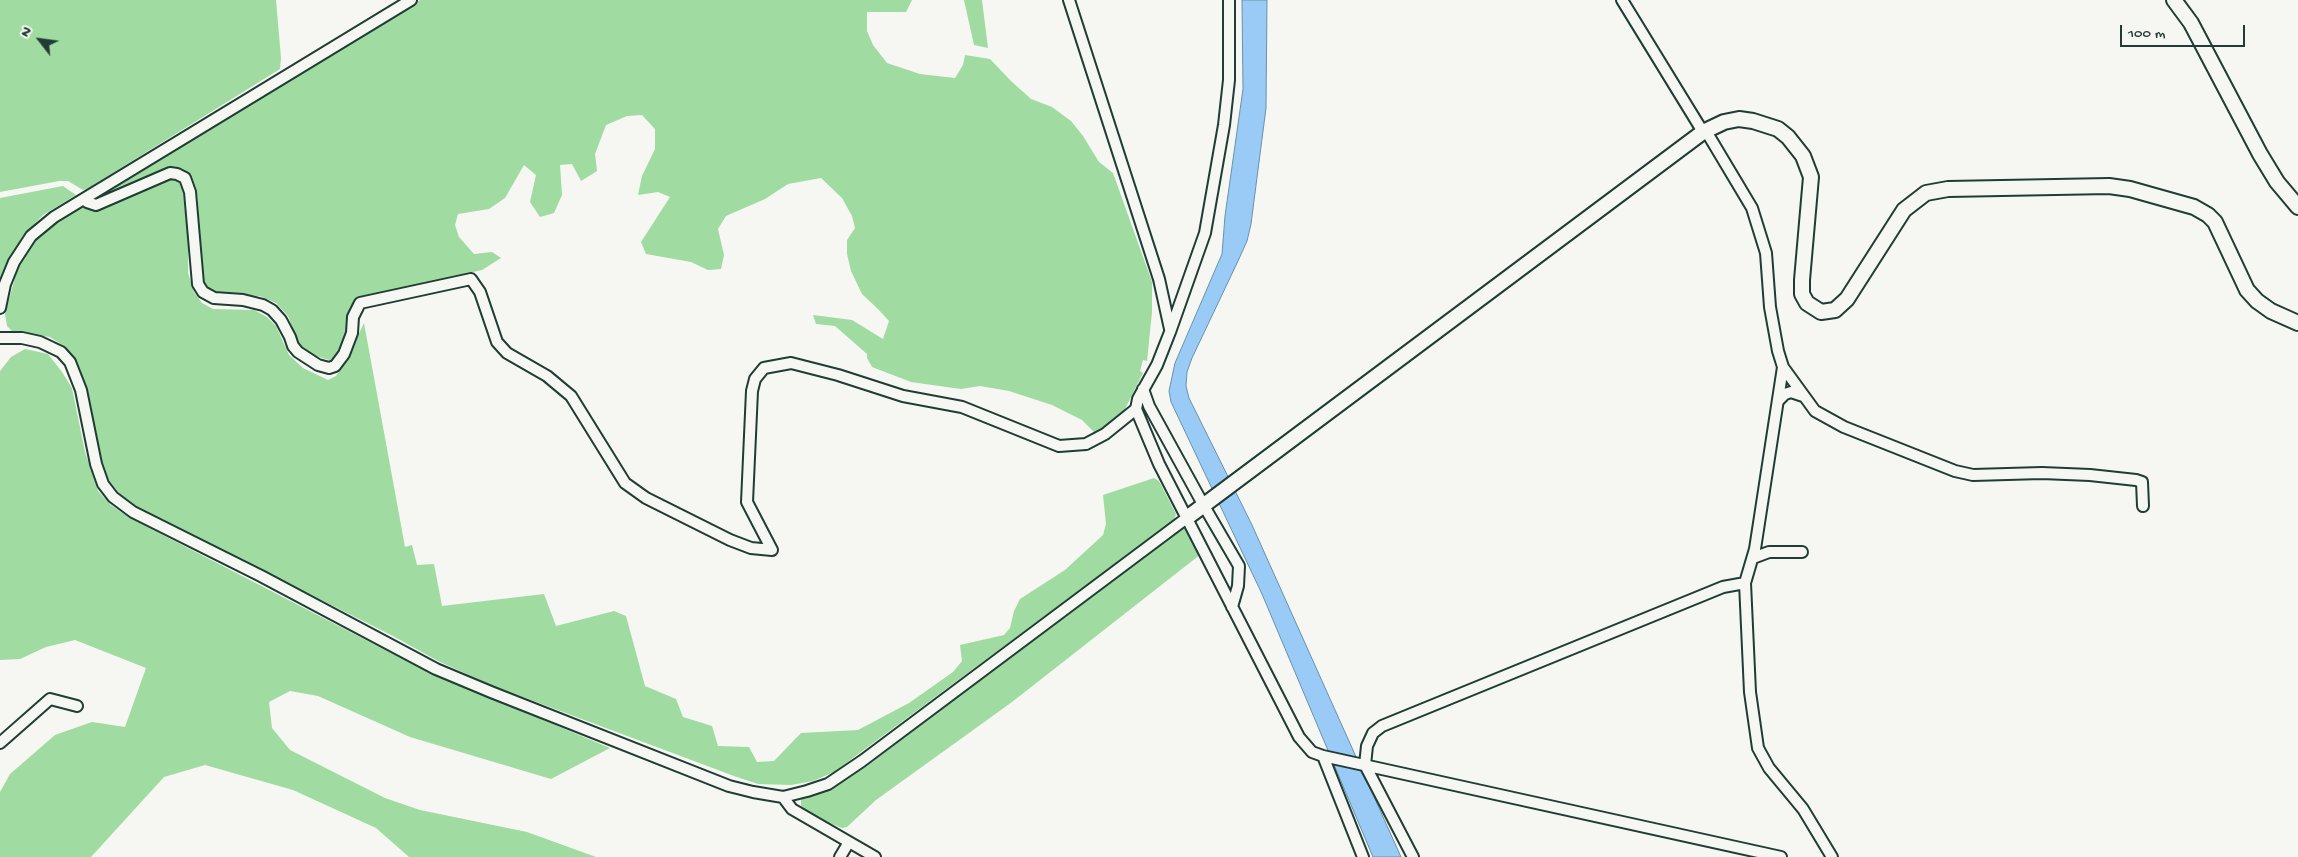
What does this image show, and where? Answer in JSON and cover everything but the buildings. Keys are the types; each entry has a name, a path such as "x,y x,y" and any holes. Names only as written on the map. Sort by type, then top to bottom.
{"street":[{"path":"0,308 5,284 14,262 31,236 54,217 410,0"},
{"path":"1069,0 1159,279 1170,332"},
{"path":"1229,0 1229,80 1223,135 1205,233 1170,332 1157,364 1138,399 1136,409 1159,464 1188,517 1299,737 1312,752 1327,757 1781,857"},
{"path":"1622,0 1704,132 1746,194 1763,237 1774,335 1783,367 1802,396 1815,411 1825,418 1955,471 1973,475 2042,473 2090,475 2136,480 2142,482 2143,506"},
{"path":"2174,0 2191,23 2260,154 2277,182 2298,207"},
{"path":"0,338 40,342 62,352 70,362 81,390 96,464 103,484 113,496 133,512 445,672 729,786 783,797 828,784 862,761 1704,132 1724,122 1739,119 1753,121 1778,129 1788,137 1803,156 1811,177 1802,294 1806,303 1821,312 1835,310 1847,299 1904,210 1926,193 1956,189 2109,186 2130,189 2186,205 2208,215 2215,222 2247,290 2257,301 2271,311 2298,323"},
{"path":"88,202 96,205 170,173 178,174 185,178 190,192 198,284 203,292 214,298 255,302 272,310 281,320 298,352 318,365 329,368 335,366 344,354 352,334 356,309 360,303 471,279 480,292 497,342 507,353 547,376 570,396 625,483 646,498 730,540 752,548 772,550 747,502 752,391 755,379 764,368 791,363 838,375 903,396 962,406 1059,446 1086,444 1105,434 1136,409"},
{"path":"1783,367 1753,558 1746,583 1750,692 1758,748 1769,768 1803,809 1832,857"},
{"path":"1143,389 1150,406 1209,502 1238,566 1238,586 1232,607"},
{"path":"1778,401 1785,394 1791,392 1802,396"},
{"path":"1753,558 1769,552 1802,552"},
{"path":"1413,857 1362,764 1366,746 1373,733 1382,726 1723,587 1746,583"},
{"path":"0,744 50,699 77,706"},
{"path":"1327,757 1363,857"},
{"path":"783,797 792,809 875,857"},
{"path":"840,857 849,842"}],"green space":[{"path":"0,0 276,0 281,58 280,69 87,189 83,190 68,181 59,181 0,192"},
{"path":"420,0 912,0 906,12 867,12 867,31 873,45 887,63 920,74 955,78 963,65 965,55 990,59 1031,99 1052,107 1071,121 1099,162 1113,173 1152,282 1152,312 1147,361 1143,360 1140,371 1143,373 1124,411 1108,429 1095,433 1082,420 1052,405 1009,391 980,386 961,389 911,382 872,367 867,354 835,326 816,324 813,315 852,320 883,339 889,321 862,294 851,271 847,254 847,240 855,228 852,216 842,198 821,178 788,184 765,199 726,216 718,229 724,255 721,269 708,270 691,262 646,254 641,242 670,197 658,192 638,195 642,176 655,149 655,129 642,115 627,116 606,125 595,154 597,171 581,181 572,164 560,165 562,195 554,213 540,217 530,202 536,175 524,165 505,198 489,209 458,214 455,225 459,237 474,254 492,252 501,258 482,270 369,296 349,332 337,359 329,360 307,353 299,344 288,316 276,303 260,296 225,295 212,292 204,285 200,278 197,192 192,180 187,175 175,169 165,169 99,201 93,200 91,196"},
{"path":"964,0 982,0 988,48 974,45"},
{"path":"171,177 179,182 183,191 188,241 188,273 194,292 202,303 213,309 254,310 267,317 276,326 289,355 303,368 328,380 336,376 345,363 364,323 405,547 412,545 417,565 434,564 442,606 544,594 556,626 614,611 626,616 645,686 676,699 683,717 712,726 718,746 749,747 757,762 774,761 801,733 858,730 909,703 953,672 962,661 960,645 1004,635 1010,628 1014,611 1020,599 1065,570 1103,535 1106,524 1103,495 1154,478 1159,481 1176,514 1174,520 834,772 813,781 791,785 758,784 734,776 491,685 438,661 393,636 140,509 121,495 108,479 103,468 82,374 74,356 50,337 12,331 7,326 5,314 18,267 31,246 43,232 70,211 83,205"},
{"path":"63,186 76,195 43,215 22,237 0,281 0,198"},
{"path":"25,349 48,354 72,388 85,452 98,491 111,505 128,517 420,668 610,748 551,779 410,737 318,696 290,691 269,702 272,728 290,750 385,798 420,810 527,832 596,857 409,857 376,828 293,790 205,765 164,777 91,857 0,857 0,792 10,774 55,735 92,722 125,727 146,668 75,640 46,647 20,659 0,660 0,371 11,357"},
{"path":"1183,526 1201,554 1012,702 876,800 847,827 842,828 827,822 801,807 801,798 834,787 867,766"}],"water":[{"path":"1242,0 1267,0 1266,108 1251,224 1247,241 1192,358 1187,372 1186,386 1189,398 1252,525 1401,857 1373,857 1262,594 1171,402 1169,391 1175,363 1222,254 1225,216 1243,89"}]}
